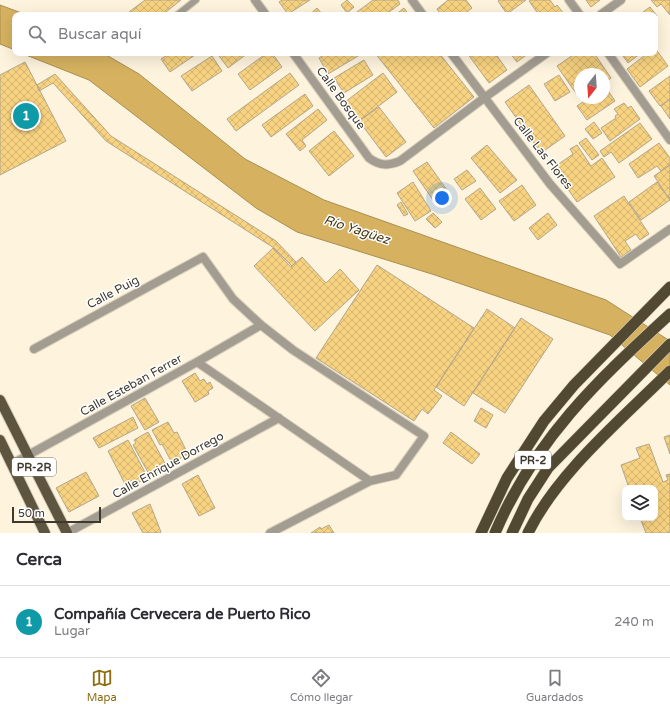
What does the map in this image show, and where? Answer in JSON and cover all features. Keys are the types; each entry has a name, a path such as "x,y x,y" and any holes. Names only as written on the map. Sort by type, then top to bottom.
{"highway":[{"path":"482,533 507,478 526,446 544,421 574,385 670,287"},
{"name":"PR-2","path":"495,533 516,490 534,459 553,433 585,396 670,314"},
{"name":"PR-2","path":"512,533 528,499 548,468 670,344"},
{"path":"528,533 540,512 581,460 670,371"}],"main road":[{"name":"PR-2R","path":"0,400 67,533"},
{"name":"PR-2R","path":"0,440 45,533"}],"street":[{"path":"255,0 264,12"},
{"path":"412,0 421,12"},
{"path":"569,0 578,12"},
{"path":"604,12 621,0"},
{"name":"Calle Bosque","path":"295,56 369,158 382,165 391,165 400,161 484,98"},
{"name":"Calle Las Flores","path":"453,56 550,184 620,264 670,229"},
{"path":"484,98 543,56"},
{"path":"610,56 670,140"},
{"name":"Calle Puig","path":"34,349 203,257 233,299 261,325"},
{"path":"261,325 293,350 424,436 396,475 370,481 270,533"},
{"name":"Calle Esteban Ferrer","path":"12,464 261,325"},
{"path":"196,362 370,481"},
{"name":"Calle Enrique Dorrego","path":"67,533 279,418"}],"lane":[{"path":"181,12 196,0"}],"water":[{"path":"0,5 19,12 12,12 12,49 0,44"},
{"name":"Río Yagüez","path":"29,56 108,56 139,74 245,159 324,200 606,300 670,341 670,385 610,335 435,275 297,232 256,208 89,80"}],"building":[{"path":"145,0 181,0 166,12 129,12"},
{"path":"282,0 310,0 291,12 286,12 279,2"},
{"path":"347,0 354,7 346,12 341,5"},
{"path":"373,0 398,0 400,4 389,12 357,12"},
{"path":"448,0 466,0 472,8 467,12 439,12 437,9"},
{"path":"526,0 510,12 506,12 498,1"},
{"path":"550,0 555,7 557,5 562,12 537,12 529,1"},
{"path":"586,0 600,0 591,7"},
{"path":"651,0 670,0 670,15 661,4 657,7"},
{"path":"650,7 654,12 643,12"},
{"path":"317,8 320,12 312,12"},
{"path":"404,8 407,12 399,12"},
{"path":"658,52 668,66 640,87 627,69 644,56 658,56"},
{"path":"166,56 194,56 170,72 161,59"},
{"path":"212,56 222,71 192,91 181,76"},
{"path":"219,56 244,56 228,68"},
{"path":"263,56 274,56 282,67 250,90 238,74"},
{"path":"322,56 358,56 328,74 319,58"},
{"path":"377,56 441,56 474,97 434,128"},
{"path":"469,56 497,56 507,70 489,83"},
{"path":"512,56 525,56 517,62"},
{"path":"572,56 596,56 604,68 574,68 574,90 557,66"},
{"path":"623,56 637,56 628,63"},
{"path":"364,60 373,75 344,93 334,78"},
{"path":"25,62 66,141 0,175 0,75"},
{"path":"290,73 299,85 236,131 227,119"},
{"path":"383,73 397,92 359,121 345,102"},
{"path":"55,74 111,136 276,241 296,262 292,266 274,248 106,141 53,83 39,91 37,85"},
{"path":"559,75 570,92 555,101 544,84"},
{"path":"670,76 670,99 660,106 649,91"},
{"path":"529,85 565,136 541,153 505,102"},
{"path":"305,94 313,106 271,137 262,125"},
{"path":"610,94 615,101 587,120 577,106 580,104 610,104"},
{"path":"670,99 670,119 661,106"},
{"path":"624,103 628,108 631,106 640,119 610,141 601,128 616,118 615,116 618,114 614,109"},
{"path":"379,107 406,142 386,157 359,121"},
{"path":"318,109 327,120 302,140 306,146 300,151 286,134"},
{"path":"594,122 602,133 593,139 585,129"},
{"path":"640,123 652,139 619,163 611,152 604,157 600,151"},
{"path":"334,131 354,156 329,176 309,151"},
{"path":"586,138 599,155 592,160 579,143"},
{"path":"659,143 670,158 670,165 661,171 657,166 638,178 629,164"},
{"path":"487,145 517,180 500,193 471,158"},
{"path":"577,145 591,166 602,158 615,177 577,202 553,168 573,154 570,149"},
{"path":"427,162 447,190 433,200 413,171"},
{"path":"670,165 670,200 654,176"},
{"path":"467,170 476,181 462,190 454,179"},
{"path":"413,182 431,211 415,221 397,193"},
{"path":"657,182 670,200 641,220 629,202"},
{"path":"522,185 536,205 514,221 499,201"},
{"path":"480,188 496,209 481,220 465,199"},
{"path":"624,196 649,234 640,240 636,234 625,241 631,250 621,257 594,216"},
{"path":"401,202 408,214 404,216 397,205"},
{"path":"433,213 442,222 435,228 426,219"},
{"path":"548,213 557,225 538,240 529,228"},
{"path":"273,248 291,267 302,257 326,283 340,269 359,290 315,331 254,266"},
{"path":"377,265 474,328 434,390 442,396 428,414 422,409 414,421 316,358"},
{"path":"487,309 515,328 464,406 436,387"},
{"path":"521,318 553,339 505,413 473,393"},
{"path":"195,373 200,381 204,379 207,384 210,382 213,388 208,391 209,394 195,402 182,381"},
{"path":"145,398 159,422 145,430 131,406"},
{"path":"481,408 493,415 486,428 474,421"},
{"path":"133,417 138,428 99,448 93,438"},
{"path":"168,422 174,433 177,432 188,454 172,463 162,444 160,445 152,430"},
{"path":"148,432 167,467 150,476 133,445 136,443 134,440"},
{"path":"451,432 480,454 472,464 443,443"},
{"path":"670,435 670,454 664,437"},
{"path":"128,440 148,478 135,484 133,480 125,484 108,451"},
{"path":"649,444 663,482 668,480 666,475 670,474 670,533 646,533 641,521 658,521 658,485 628,485 621,465 640,458 636,448"},
{"path":"86,472 99,496 69,512 56,488"},
{"path":"198,475 215,508 199,516 182,484"},
{"path":"150,504 161,532 160,533 143,533 132,513"},
{"path":"329,525 334,533 311,533 320,527 321,529"}],"place":[{"name":"Compañía Cervecera de Puerto Rico","path":"26,116"}]}
